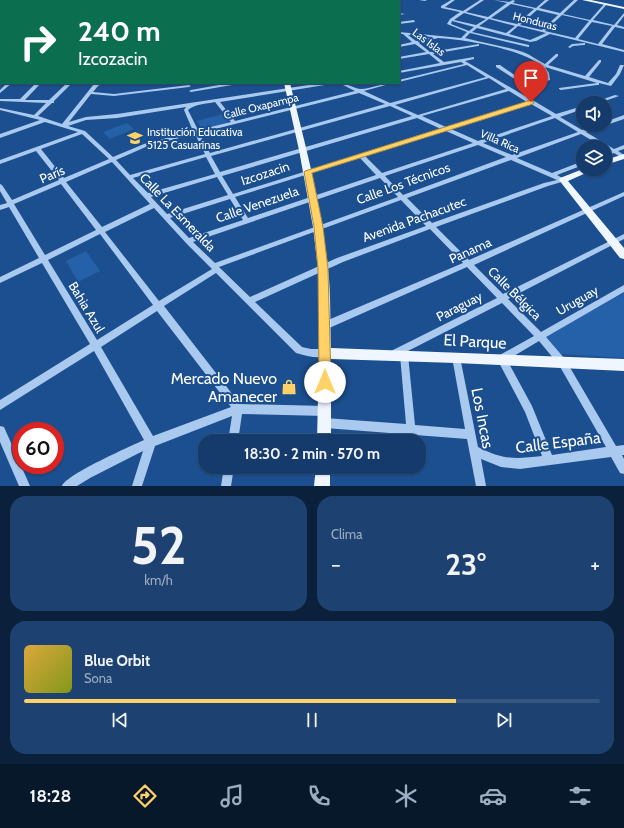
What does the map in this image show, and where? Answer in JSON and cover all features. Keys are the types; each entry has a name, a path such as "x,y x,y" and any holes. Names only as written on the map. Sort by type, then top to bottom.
{"main road":[{"path":"584,0 604,2"},
{"path":"593,0 624,7"},
{"path":"289,86 313,198 323,269 325,353 324,434"},
{"path":"612,160 624,156"},
{"name":"Avenida Pachacutec","path":"563,180 576,175"},
{"path":"563,180 624,255"},
{"name":"El Parque","path":"325,353 501,359 622,367"},
{"path":"322,486 323,474"}],"street":[{"path":"111,0 127,0"},
{"name":"Honduras","path":"453,0 442,7 624,51"},
{"path":"451,23 463,12 482,0"},
{"path":"496,0 512,1 624,28"},
{"path":"506,35 547,0"},
{"path":"542,32 576,0"},
{"path":"463,38 512,1"},
{"path":"575,40 604,2"},
{"path":"570,48 570,46 578,44 599,46 624,14"},
{"path":"400,23 414,21"},
{"path":"451,23 477,27 532,41 550,33"},
{"path":"451,23 469,32 528,46 520,52"},
{"path":"401,33 463,38 480,44 520,52 544,66 609,85 618,74 622,66"},
{"name":"Las Islas","path":"401,33 444,64"},
{"path":"400,46 440,37"},
{"path":"401,58 480,44"},
{"path":"458,47 463,51"},
{"path":"400,72 473,58 468,55"},
{"path":"544,66 557,55"},
{"path":"401,58 408,61"},
{"path":"461,60 576,129"},
{"path":"586,78 600,61"},
{"path":"400,81 467,64"},
{"path":"413,65 418,69"},
{"path":"498,66 515,77 538,82 548,80 544,66"},
{"path":"128,177 489,77"},
{"path":"528,101 538,82"},
{"path":"561,89 600,83"},
{"path":"0,92 9,84"},
{"path":"22,100 38,84"},
{"path":"35,116 52,102 69,84"},
{"path":"64,125 99,84"},
{"path":"90,93 114,95 190,86 235,84 242,97"},
{"path":"64,125 86,119 104,118 242,97 289,86 317,84"},
{"name":"Villa Rica","path":"343,84 563,180"},
{"name":"Calle Oxapampa","path":"114,160 146,145 234,124 387,84"},
{"path":"190,86 195,104"},
{"path":"146,196 510,89"},
{"path":"612,98 617,96"},
{"path":"0,100 52,102"},
{"path":"217,101 234,124"},
{"name":"Izcozacin","path":"166,217 446,129 528,101"},
{"path":"195,104 188,107 186,110 196,133 246,220"},
{"name":"Calle La Esmeralda","path":"0,109 35,116 83,132 114,160 188,241 298,350 311,353 325,353"},
{"name":"Calle Venezuela","path":"188,241 246,220 381,176 576,109"},
{"path":"612,121 624,117"},
{"path":"0,136 45,120"},
{"path":"0,132 6,134"},
{"path":"0,162 83,132"},
{"path":"582,132 624,156"},
{"name":"Calle Los Técnicos","path":"0,405 159,306 215,268 318,227 582,132"},
{"path":"614,151 624,147"},
{"path":"37,148 238,409 234,434"},
{"name":"Calle Bélgica","path":"361,156 540,336 562,362 619,451 624,468"},
{"name":"París","path":"0,208 114,160"},
{"path":"552,176 576,166"},
{"name":"Avenida Pachacutec","path":"249,301 323,269 340,260 546,184 563,180"},
{"name":"Bahia Azul","path":"0,188 95,345 151,442"},
{"name":"Panama","path":"324,326 468,264 624,194"},
{"path":"0,280 154,205"},
{"name":"Paraguay","path":"398,355 502,298 624,236"},
{"name":"Uruguay","path":"501,359 624,288"},
{"path":"398,355 411,430"},
{"name":"Los Incas","path":"456,357 481,486"},
{"path":"501,359 529,409 549,460"},
{"path":"67,486 86,474 151,442 238,409 325,417 411,430 471,434"},
{"path":"0,431 25,486"},
{"path":"137,486 151,442"},
{"name":"Calle España","path":"474,450 494,460 508,464 619,451"},
{"path":"226,486 228,474"}],"shaded area":[{"path":"223,114 229,122 202,129 197,121"},
{"path":"127,123 134,129 110,139 103,132"},
{"path":"86,251 100,271 78,282 66,261"},
{"path":"624,293 624,358 560,354 545,336"}],"place":[{"name":"Institución Educativa 5125 Casuarinas","path":"135,138"},
{"name":"Mercado Nuevo Amanecer","path":"289,387"}],"route":[{"path":"325,382 323,269 318,227 308,172 531,102"}]}
